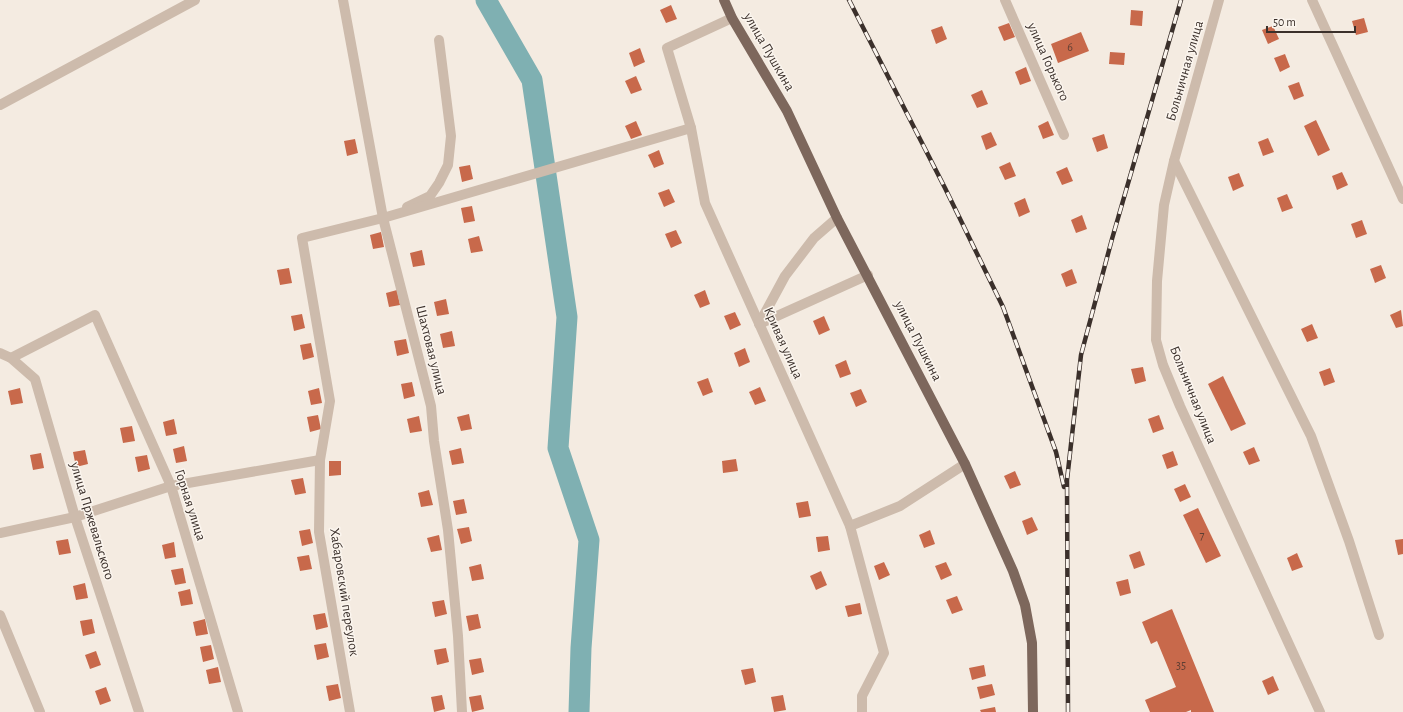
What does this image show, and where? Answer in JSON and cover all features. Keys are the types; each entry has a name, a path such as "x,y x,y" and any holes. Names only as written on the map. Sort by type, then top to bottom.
{"main road":[{"name":"улица Пушкина","path":"724,0 732,18 787,110 837,218 965,464 1013,571 1025,605 1032,643 1033,712"}],"street":[{"path":"0,105 195,0"},
{"name":"Шахтовая улица","path":"343,0 384,218 431,406 434,441 448,530 458,636 462,712"},
{"name":"улица Горького","path":"1005,0 1064,135"},
{"name":"Больничная улица","path":"1219,0 1174,161 1164,205 1157,281 1156,340 1180,406 1320,712"},
{"path":"1312,0 1403,199"},
{"name":"Кривая улица","path":"732,18 667,48 691,128 705,203 850,526 884,653 862,696 862,712"},
{"path":"384,218 430,196 439,183 448,165 451,136 439,40"},
{"path":"384,218 522,179 691,128"},
{"path":"1174,161 1311,436 1349,541 1379,635"},
{"name":"Хабаровский переулок","path":"350,712 319,532 320,460 330,401 302,238 384,218"},
{"path":"759,324 785,276 814,238 837,218"},
{"path":"759,324 868,276"},
{"name":"Горная улица","path":"11,358 95,315 171,486 238,712"},
{"name":"улица Пржевальского","path":"0,353 11,358 35,379 75,517 139,712"},
{"path":"0,533 75,517 171,486 320,460"},
{"path":"850,526 900,506 965,464"},
{"path":"0,615 40,712"}],"building":[{"path":"671,5 677,19 666,23 660,10"},
{"path":"1131,10 1143,11 1142,26 1130,25"},
{"path":"1364,18 1368,32 1356,35 1352,21"},
{"path":"1009,23 1015,37 1004,41 998,27"},
{"path":"942,26 947,39 936,44 931,30"},
{"path":"1273,26 1279,39 1268,44 1262,30"},
{"path":"1081,32 1089,51 1058,63 1051,44"},
{"path":"640,48 645,62 634,67 629,53"},
{"path":"1110,52 1125,53 1124,65 1109,64"},
{"path":"1285,54 1290,67 1280,72 1274,58"},
{"path":"1026,67 1031,81 1020,85 1015,72"},
{"path":"636,76 642,90 631,94 625,81"},
{"path":"1299,82 1304,96 1294,100 1288,86"},
{"path":"982,90 988,104 977,108 971,95"},
{"path":"1316,120 1330,150 1318,156 1304,126"},
{"path":"636,121 642,135 631,139 625,126"},
{"path":"1048,121 1054,135 1043,139 1038,126"},
{"path":"991,132 997,145 986,150 981,136"},
{"path":"1104,134 1108,148 1097,152 1092,138"},
{"path":"1268,138 1274,152 1263,156 1258,142"},
{"path":"355,139 358,153 347,156 344,141"},
{"path":"659,150 664,164 654,168 648,155"},
{"path":"1010,162 1016,176 1005,180 999,167"},
{"path":"470,165 473,179 462,182 459,167"},
{"path":"1067,167 1073,181 1062,185 1056,172"},
{"path":"1342,172 1348,185 1337,190 1332,176"},
{"path":"1239,173 1244,186 1233,191 1228,177"},
{"path":"669,189 675,202 664,207 658,193"},
{"path":"1287,194 1293,208 1282,212 1277,198"},
{"path":"1025,198 1030,212 1019,217 1014,203"},
{"path":"472,206 475,221 464,223 461,208"},
{"path":"1082,215 1087,229 1076,233 1071,220"},
{"path":"1362,220 1367,234 1356,238 1351,224"},
{"path":"676,230 682,243 671,248 665,234"},
{"path":"381,232 384,247 373,249 370,235"},
{"path":"479,236 483,251 471,253 468,239"},
{"path":"422,250 425,265 413,267 410,253"},
{"path":"1381,265 1386,278 1375,283 1370,269"},
{"path":"289,268 292,283 280,285 277,270"},
{"path":"1072,269 1077,283 1066,287 1061,274"},
{"path":"397,290 400,305 389,307 386,293"},
{"path":"705,290 710,304 700,308 694,295"},
{"path":"446,299 449,314 437,316 434,302"},
{"path":"1401,310 1403,326 1396,328 1390,315"},
{"path":"735,312 741,325 730,330 724,316"},
{"path":"302,314 305,328 294,331 291,316"},
{"path":"824,316 830,330 819,335 813,321"},
{"path":"1312,324 1318,338 1307,342 1301,329"},
{"path":"452,331 455,346 443,348 440,334"},
{"path":"406,339 409,353 397,356 394,341"},
{"path":"311,343 314,357 303,360 300,345"},
{"path":"745,348 750,362 739,367 734,353"},
{"path":"846,360 851,374 840,378 835,365"},
{"path":"1143,367 1146,381 1135,384 1131,369"},
{"path":"1330,368 1335,382 1324,386 1319,372"},
{"path":"1223,376 1246,424 1231,431 1208,384"},
{"path":"708,378 713,392 703,396 697,382"},
{"path":"412,382 415,396 404,399 401,384"},
{"path":"760,387 766,401 755,405 749,392"},
{"path":"20,388 23,403 11,405 8,391"},
{"path":"319,388 322,403 311,405 308,391"},
{"path":"861,389 867,402 856,407 850,393"},
{"path":"469,414 472,429 461,431 457,417"},
{"path":"318,415 321,429 310,432 307,417"},
{"path":"1159,415 1164,429 1153,433 1148,419"},
{"path":"419,416 422,431 410,433 407,419"},
{"path":"174,419 177,434 166,436 163,422"},
{"path":"132,426 135,441 123,443 120,428"},
{"path":"184,446 187,461 176,463 173,449"},
{"path":"1254,447 1260,461 1249,465 1243,452"},
{"path":"461,448 464,463 452,465 449,451"},
{"path":"85,450 88,464 76,467 73,452"},
{"path":"1173,451 1178,465 1167,469 1162,455"},
{"path":"41,453 44,468 33,470 30,455"},
{"path":"147,455 150,469 138,472 135,457"},
{"path":"736,459 738,471 723,473 722,461"},
{"path":"329,461 341,461 341,475 329,476"},
{"path":"1015,471 1021,485 1010,489 1004,476"},
{"path":"303,478 306,493 295,495 291,480"},
{"path":"1185,484 1191,497 1180,502 1174,489"},
{"path":"429,490 433,505 421,507 418,493"},
{"path":"464,499 467,513 456,515 453,501"},
{"path":"808,501 811,516 799,518 796,503"},
{"path":"1198,508 1221,556 1206,563 1183,515"},
{"path":"1032,517 1038,530 1027,535 1022,521"},
{"path":"469,527 472,541 461,544 457,529"},
{"path":"310,529 313,543 302,546 299,531"},
{"path":"930,530 935,544 924,548 919,535"},
{"path":"439,535 442,550 431,552 427,538"},
{"path":"828,536 830,550 818,552 816,537"},
{"path":"68,539 71,553 59,555 56,541"},
{"path":"1403,539 1403,554 1398,555 1395,540"},
{"path":"174,542 176,557 165,559 162,545"},
{"path":"1140,551 1145,565 1134,569 1129,555"},
{"path":"1297,553 1303,567 1292,571 1287,558"},
{"path":"309,555 312,569 300,571 297,557"},
{"path":"884,562 890,575 879,580 874,566"},
{"path":"946,562 952,575 941,580 935,566"},
{"path":"481,564 484,579 472,581 469,567"},
{"path":"183,568 186,583 175,585 171,570"},
{"path":"821,571 827,585 816,590 810,576"},
{"path":"1128,579 1131,593 1120,596 1116,582"},
{"path":"85,583 88,598 76,600 73,586"},
{"path":"190,589 193,604 181,606 178,592"},
{"path":"957,596 963,610 952,614 946,600"},
{"path":"444,600 447,614 435,617 432,602"},
{"path":"860,603 862,614 848,617 845,606"},
{"path":"1172,609 1214,712 1191,712 1191,710 1186,712 1150,712 1145,700 1176,687 1157,641 1151,644 1142,622"},
{"path":"325,613 328,627 316,630 313,615"},
{"path":"478,614 481,628 469,631 466,616"},
{"path":"92,619 95,633 83,636 80,621"},
{"path":"205,619 208,634 196,636 193,622"},
{"path":"326,643 329,657 317,660 314,645"},
{"path":"211,645 214,659 203,662 200,647"},
{"path":"446,648 449,662 437,665 434,650"},
{"path":"96,651 101,665 90,669 85,655"},
{"path":"481,658 484,672 472,675 469,660"},
{"path":"984,665 986,676 972,680 969,668"},
{"path":"218,667 221,682 209,684 206,670"},
{"path":"753,668 756,682 745,685 741,670"},
{"path":"1273,676 1279,690 1268,695 1262,681"},
{"path":"338,684 341,698 329,701 326,686"},
{"path":"992,684 995,695 980,699 977,687"},
{"path":"106,687 111,701 100,705 95,691"},
{"path":"442,695 445,709 434,712 431,697"},
{"path":"481,695 484,709 472,712 469,697"},
{"path":"783,695 786,710 774,712 771,697"},
{"path":"995,707 996,712 981,712 980,710"}],"waterway":[{"path":"486,0 532,80 567,317 558,448 589,540 581,648 579,712"}],"railway":[{"path":"849,0 945,188 1003,307 1056,452 1064,487"},
{"path":"1068,712 1067,480 1081,355 1112,239 1181,0"}]}
